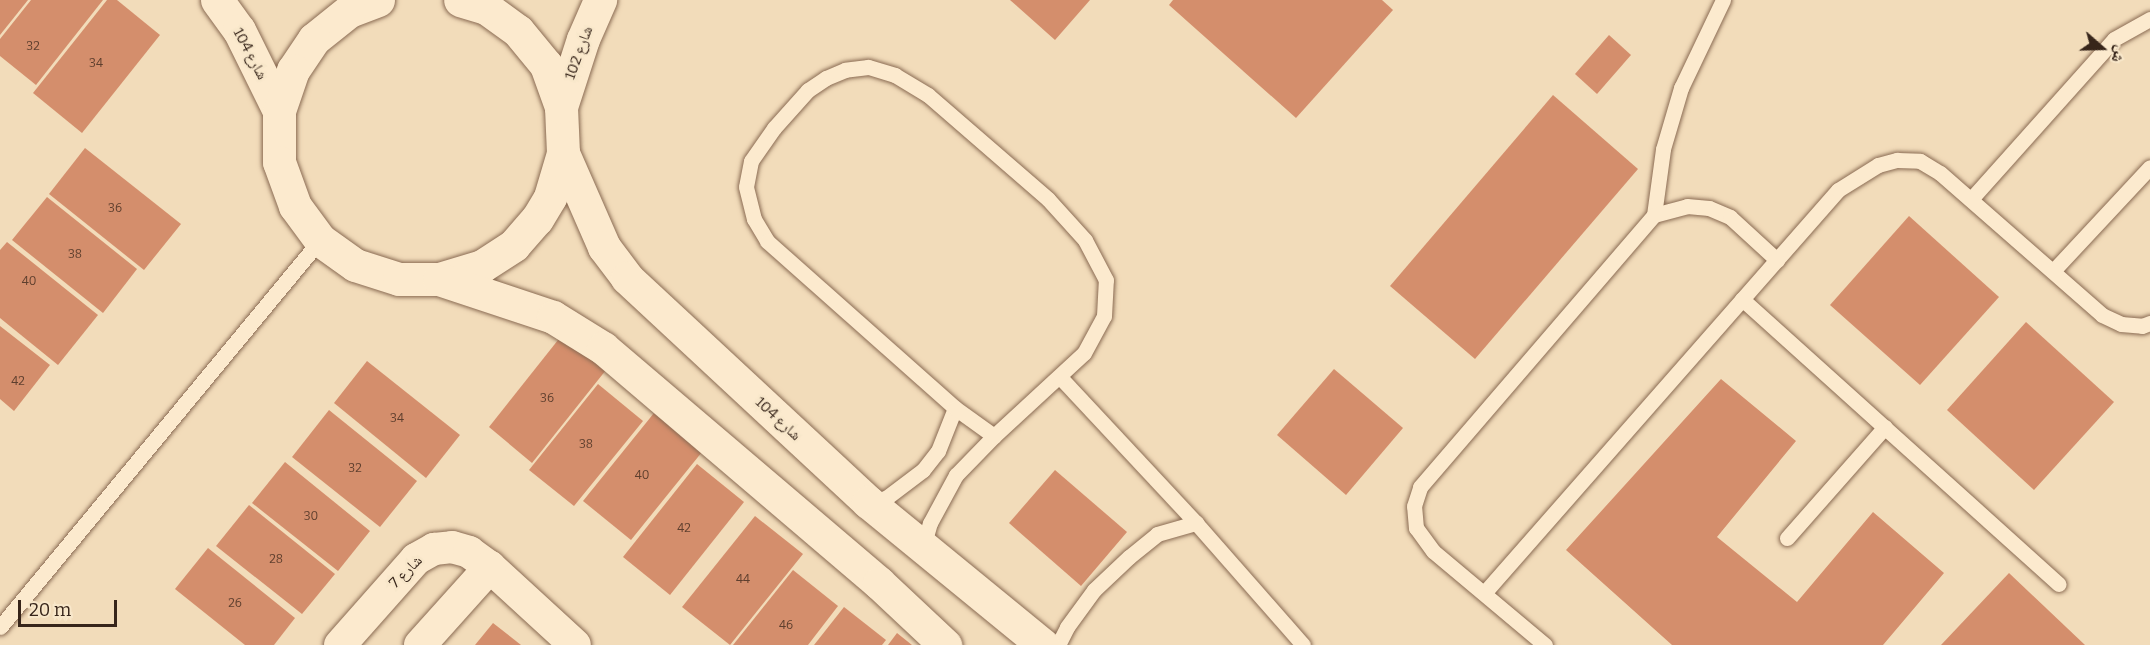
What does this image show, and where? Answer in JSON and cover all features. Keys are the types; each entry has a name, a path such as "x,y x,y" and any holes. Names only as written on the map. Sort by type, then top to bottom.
{"street":[{"name":"شارع 104","path":"217,0 240,30 279,111"},
{"path":"378,0 349,11 314,39 293,70 279,111 279,162 294,206 320,240 355,265 399,279 439,279 482,266 514,245 537,219 550,197 563,153 561,107 546,65 518,31 486,8 460,0"},
{"name":"شارع 102","path":"561,107 583,39 600,0"},
{"name":"شارع 104","path":"563,153 604,247 627,278 868,502 1043,645"},
{"path":"439,279 553,317 603,348 879,583 945,645"},
{"name":"شارع 7","path":"340,645 416,559 434,549 452,547 469,552 490,567 575,645"},
{"path":"420,645 490,567"}],"lane":[{"path":"1545,645 1485,592 1433,551 1416,528 1414,506 1420,487 1654,215 1663,149 1681,88 1723,0"},
{"path":"1972,198 2114,39 2150,19"},
{"path":"923,547 934,515 956,475 993,436 1084,353 1104,316 1106,280 1085,240 1048,199 928,95 895,75 868,67 845,70 826,78 808,90 774,128 751,161 746,187 754,219 766,241 955,408 993,436"},
{"path":"1485,592 1839,190 1878,165 1897,160 1920,161 1941,173 2102,315 2121,324 2142,326 2150,323"},
{"path":"2053,271 2150,167"},
{"path":"1654,215 1687,206 1709,208 1731,217 1777,260"},
{"path":"0,627 320,240"},
{"path":"1742,299 2059,584"},
{"path":"1060,377 1196,523 1303,645"},
{"path":"868,502 886,498 923,470 938,451 955,408"},
{"path":"1787,538 1885,427"},
{"path":"1058,645 1067,627 1094,590 1129,556 1157,534 1196,523"}],"building":[{"path":"0,0 28,0 0,35"},
{"path":"31,0 103,0 36,85 0,56 0,39"},
{"path":"107,0 117,0 160,35 82,133 33,93"},
{"path":"1010,0 1090,0 1055,40"},
{"path":"1173,0 1382,0 1393,10 1296,118 1169,5"},
{"path":"1609,35 1631,55 1597,94 1575,74"},
{"path":"1553,95 1638,169 1475,359 1390,286"},
{"path":"85,148 181,224 144,270 49,194"},
{"path":"47,197 137,269 103,313 12,240"},
{"path":"1909,216 1999,297 1920,385 1830,305"},
{"path":"7,242 98,315 58,365 0,318 0,250"},
{"path":"2026,322 2114,402 2034,490 1947,410"},
{"path":"0,326 50,365 14,411 0,399"},
{"path":"562,335 606,370 532,463 489,427"},
{"path":"367,361 460,435 426,478 334,403"},
{"path":"1334,369 1403,428 1346,495 1277,435"},
{"path":"1721,379 1796,441 1717,537 1797,602 1873,512 1944,573 1883,645 1672,645 1566,550"},
{"path":"598,384 643,421 574,506 529,470"},
{"path":"329,410 417,481 380,527 292,457"},
{"path":"654,413 702,452 631,540 583,501"},
{"path":"285,462 370,531 338,571 252,503"},
{"path":"697,464 744,502 670,595 623,557"},
{"path":"1055,470 1127,532 1081,586 1009,523"},
{"path":"249,505 335,574 302,614 216,546"},
{"path":"755,516 803,554 730,645 682,607"},
{"path":"208,548 295,618 274,645 245,645 175,589"},
{"path":"793,570 838,606 808,645 733,645"},
{"path":"2009,573 2085,645 1941,645"},
{"path":"844,607 886,640 882,645 814,645"},
{"path":"493,623 521,645 475,645"},
{"path":"897,633 912,645 888,645"}]}
